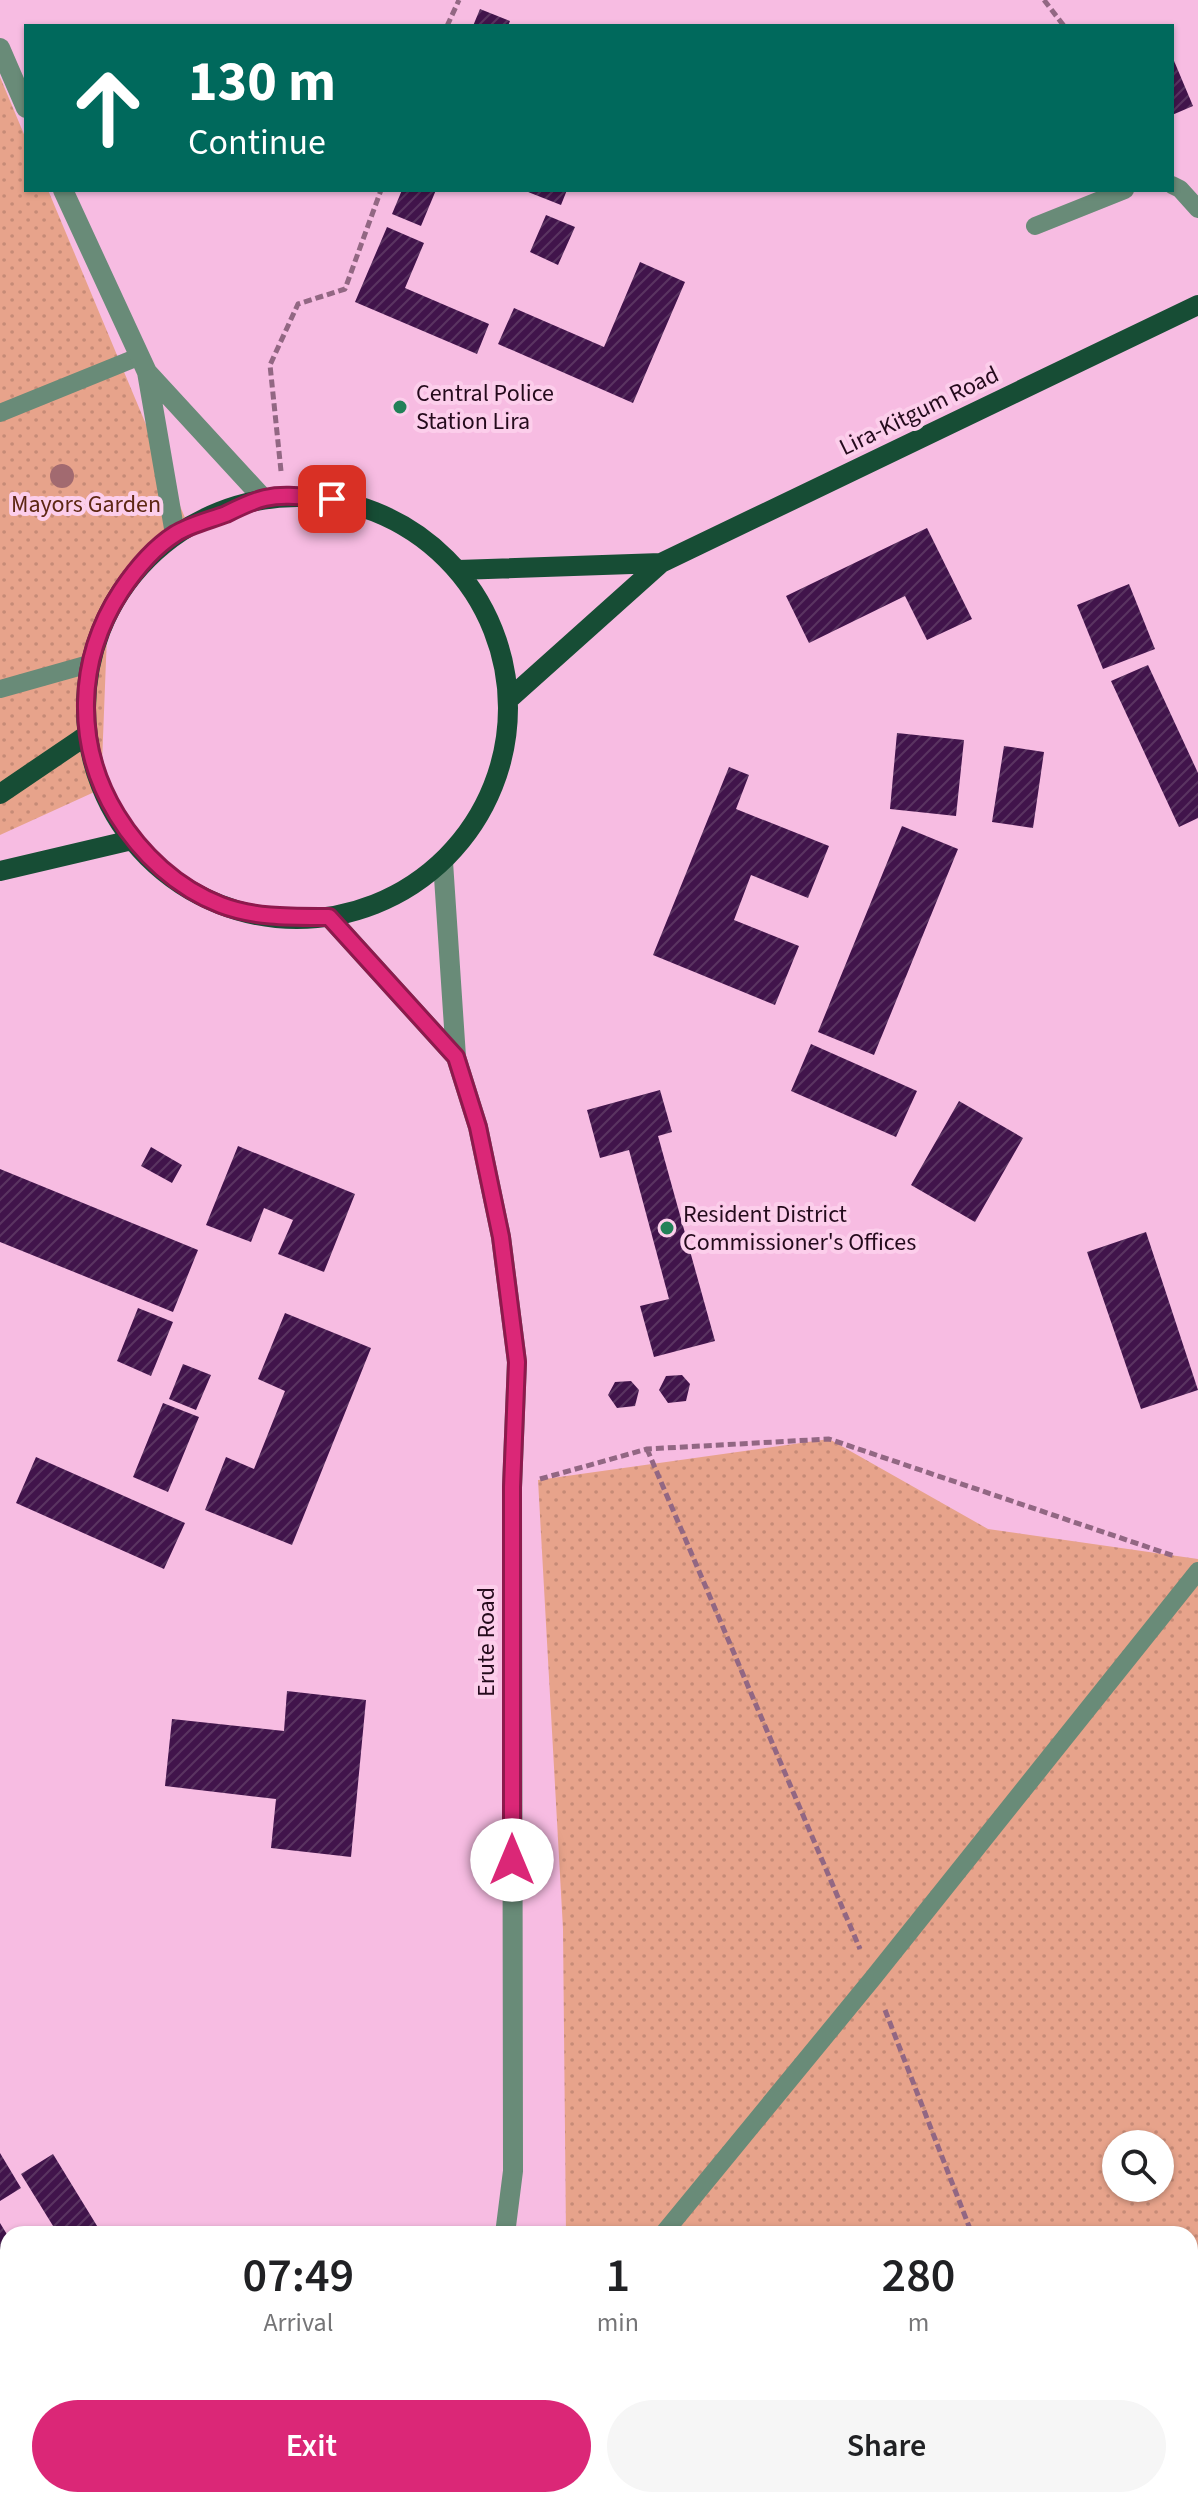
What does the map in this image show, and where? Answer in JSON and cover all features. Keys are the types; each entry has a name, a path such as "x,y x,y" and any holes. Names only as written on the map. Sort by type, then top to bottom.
{"main road":[{"name":"Lira-Kitgum Road","path":"509,699 661,563 1198,305"},
{"path":"273,497 332,499 379,512 422,537 458,570 494,630 509,699 503,759 498,773 480,815 443,862 390,899 329,917 274,918 220,905 172,878 132,840 102,791 87,735 85,688 89,664 106,613 136,569 175,534 273,497"},
{"name":"Lira-Kitgum Road","path":"458,570 661,563"},
{"path":"0,794 87,735"},
{"path":"0,871 132,840"}],"street":[{"path":"0,48 8,88 24,106"},
{"path":"64,192 143,364 175,534"},
{"path":"143,364 273,497"},
{"path":"443,862 456,1057"},
{"path":"329,917 456,1057"},
{"name":"Erute Road","path":"456,1057 478,1127 501,1237 517,1362 512,1487 513,2171 506,2226"}],"lane":[{"path":"1174,186 1198,209"},
{"path":"1035,226 1120,192"},
{"path":"0,413 143,364"},
{"path":"0,689 89,664"},
{"path":"670,2226 873,1978 1191,1565"}],"path":[{"path":"448,24 459,0"},
{"path":"1044,0 1062,24"},
{"path":"273,497 270,365 298,304 345,289 380,192"},
{"path":"512,1487 647,1449 829,1439 1191,1565"},
{"path":"647,1449 873,1978 969,2226"}],"green space":[{"name":"Mayors Garden","path":"0,77 24,134 24,192 49,192 188,525 108,609 101,789 0,835"},
{"path":"829,1439 988,1529 1198,1559 1198,2226 566,2226 563,1929 538,1480"}],"building":[{"path":"480,9 510,21 509,24 474,24"},
{"path":"1174,61 1193,106 1174,114"},
{"path":"401,192 435,192 421,226 392,214"},
{"path":"528,192 566,192 561,205"},
{"path":"546,215 575,227 558,265 530,252"},
{"path":"387,227 424,243 405,288 489,324 477,354 355,302"},
{"path":"640,262 685,282 633,403 498,344 514,308 604,347"},
{"path":"927,528 972,619 927,640 905,596 809,643 786,596"},
{"path":"1129,584 1155,649 1103,669 1077,605"},
{"path":"1148,665 1198,773 1198,818 1179,827 1111,681"},
{"path":"897,733 964,740 956,816 890,809"},
{"path":"1004,746 1044,752 1033,828 992,822"},
{"path":"729,767 749,775 736,809 829,846 808,898 751,875 734,920 799,946 775,1005 653,955"},
{"path":"902,826 958,849 874,1055 818,1032"},
{"path":"811,1044 917,1091 896,1137 791,1091"},
{"name":"Resident District Commissioner's Offices","path":"660,1090 672,1132 658,1136 715,1341 654,1357 640,1306 669,1299 629,1150 600,1158 587,1110"},
{"path":"959,1101 1023,1138 975,1222 911,1185"},
{"path":"238,1146 355,1194 324,1272 278,1254 293,1220 264,1208 251,1242 206,1225"},
{"path":"151,1147 182,1165 172,1183 141,1166"},
{"path":"0,1169 198,1250 173,1312 0,1242"},
{"path":"1146,1232 1198,1390 1141,1409 1087,1252"},
{"path":"138,1308 173,1322 151,1376 117,1361"},
{"path":"285,1313 371,1348 292,1545 205,1510 226,1457 254,1469 285,1391 258,1379"},
{"path":"183,1364 211,1375 196,1410 169,1399"},
{"path":"682,1375 690,1384 686,1401 668,1403 659,1390 666,1376"},
{"path":"631,1381 639,1390 635,1406 617,1408 608,1395 615,1382"},
{"path":"163,1403 199,1417 168,1492 133,1477"},
{"path":"36,1457 185,1523 164,1569 16,1503"},
{"path":"287,1691 366,1700 351,1857 271,1848 276,1799 165,1786 172,1719 284,1731"},
{"path":"0,2153 21,2188 0,2201"},
{"path":"53,2154 97,2226 53,2226 21,2174"}],"place":[{"name":"Central Police Station Lira","path":"400,407"},
{"name":"Resident District Commissioner's Offices","path":"667,1228"}],"route":[{"path":"332,499 263,498 175,534 136,569 106,613 89,664 85,688 87,735 102,791 132,840 172,878 220,905 274,918 329,917 456,1057 478,1127 501,1237 517,1362 512,1487 512,1860"}]}
